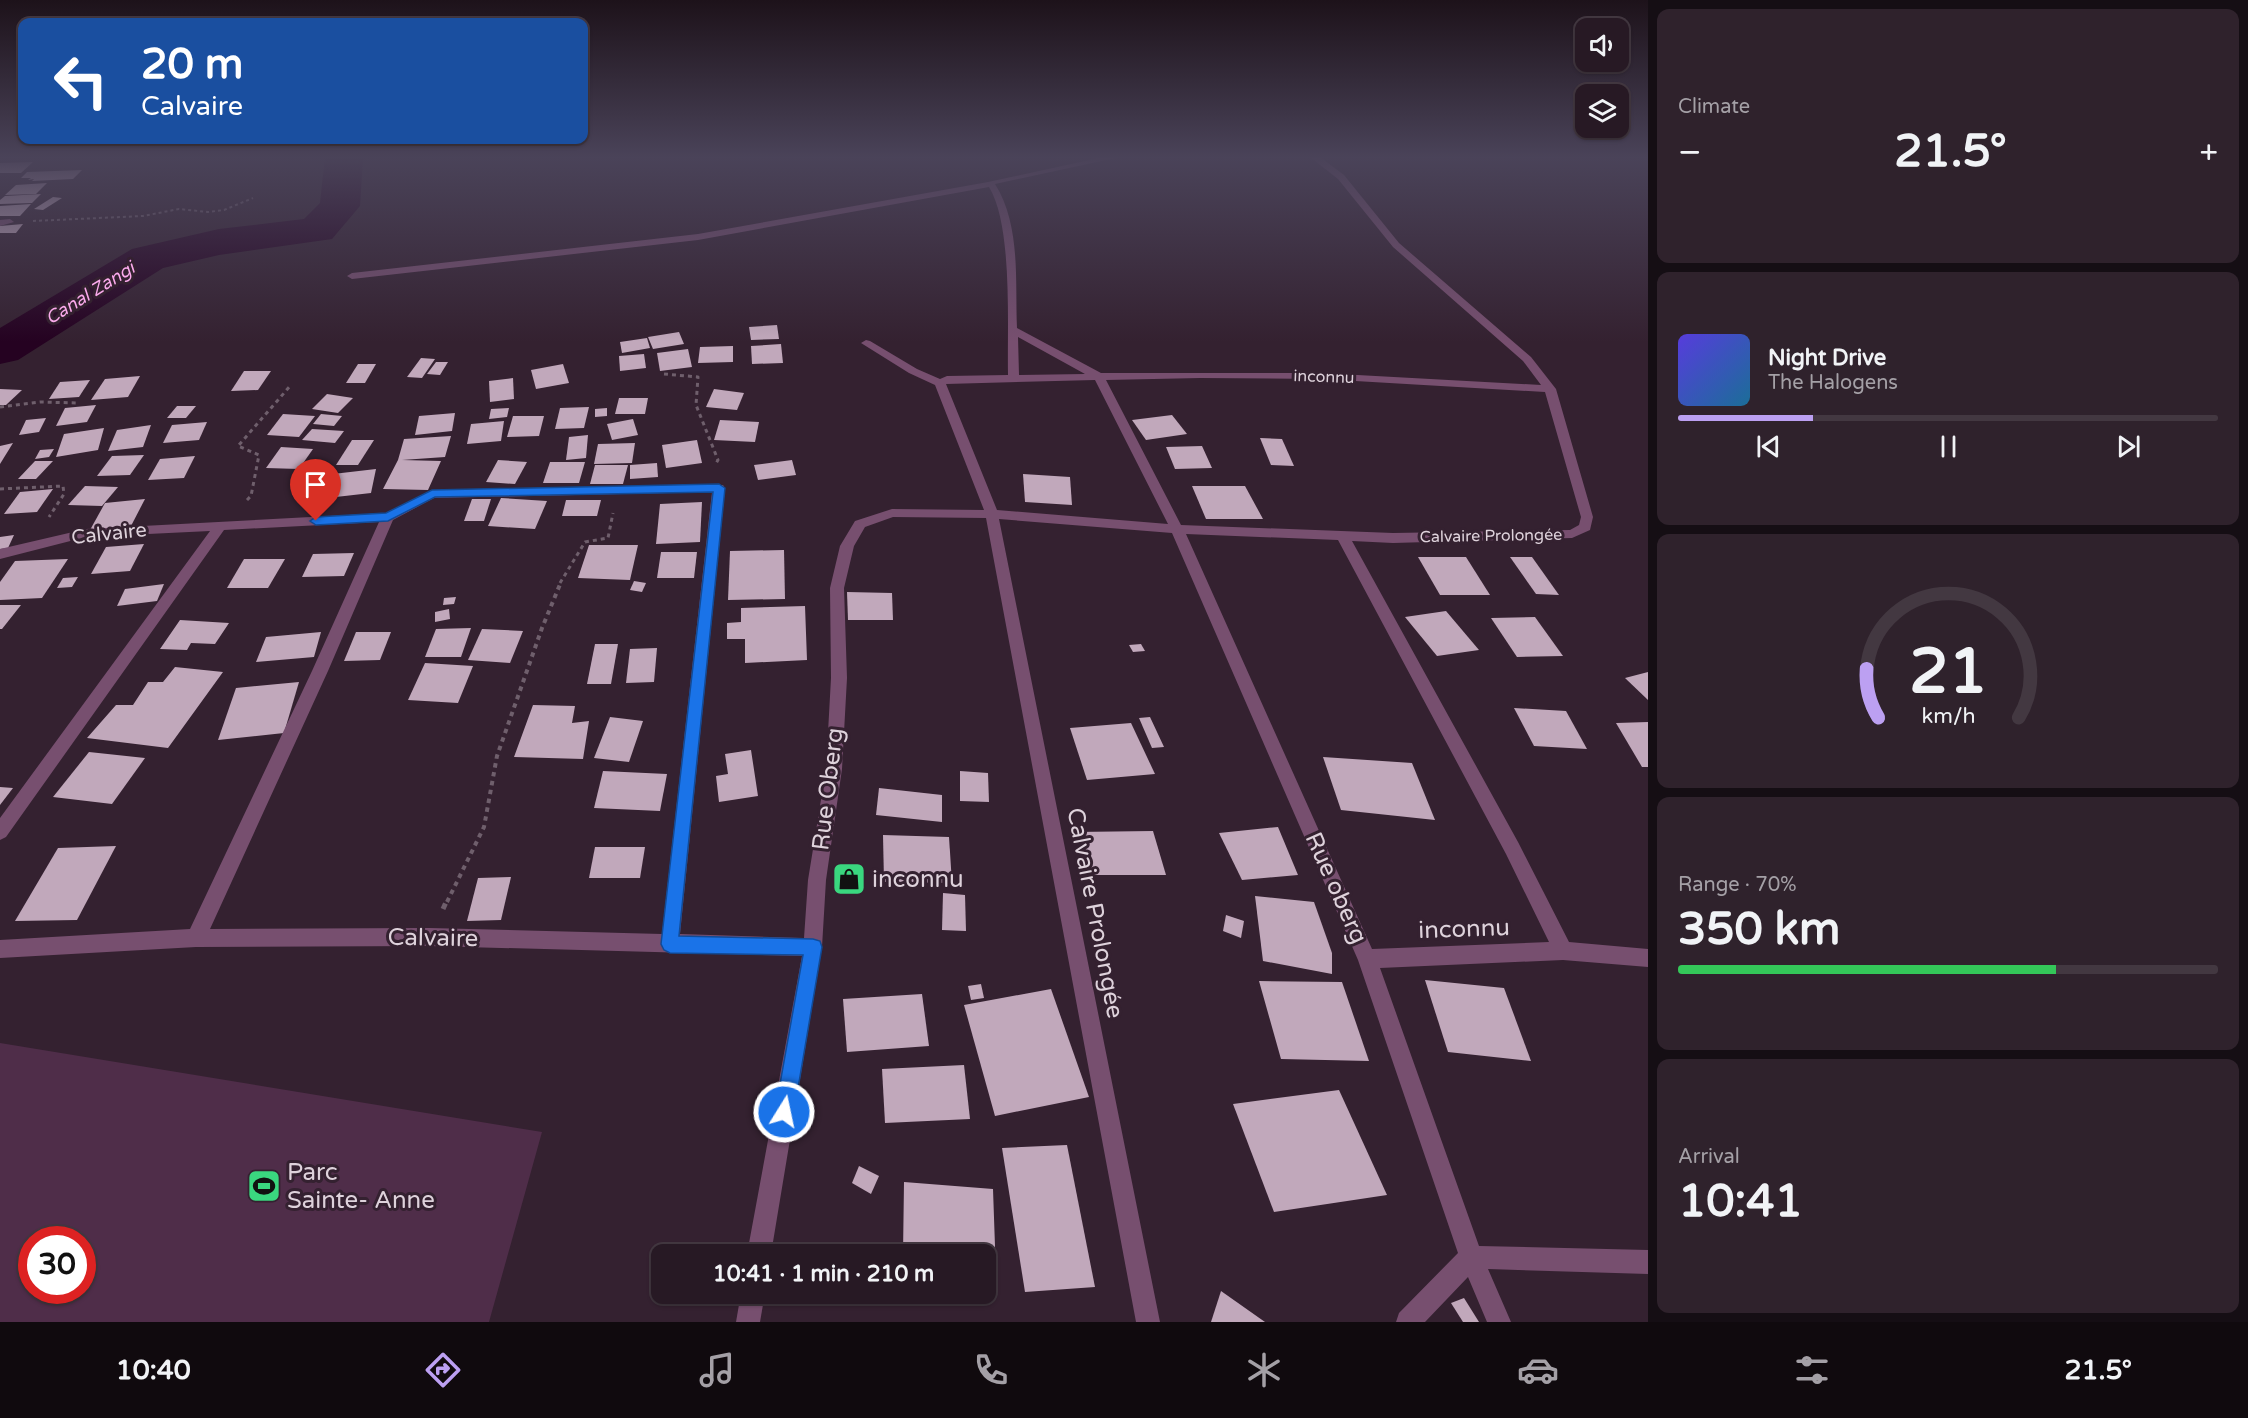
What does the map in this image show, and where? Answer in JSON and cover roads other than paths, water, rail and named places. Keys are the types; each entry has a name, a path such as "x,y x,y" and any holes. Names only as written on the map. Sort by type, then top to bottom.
{"street":[{"path":"352,276 698,237 799,219"},
{"path":"1005,219 1009,239 1014,378"},
{"name":"Calvaire Prolongée","path":"839,678 837,588 847,546 860,524 892,513 992,514 1177,529 1393,538 1572,534 1585,527 1587,517 1550,389 1527,359 1396,245 1375,219"},
{"name":"inconnu","path":"1013,330 1098,376"},
{"path":"866,343 913,371 940,383 992,514"},
{"path":"1098,376 1177,529"},
{"name":"inconnu","path":"940,383 947,379 1098,376 1321,376 1550,389"},
{"name":"Calvaire","path":"0,554 86,533 388,517 432,494 719,488 670,944"},
{"name":"Calvaire Prolongée","path":"992,514 1148,1322"},
{"path":"195,938 320,671 388,517"},
{"path":"0,832 220,526"},
{"name":"Rue oberg","path":"1177,529 1367,959 1470,1257"},
{"path":"1342,536 1512,848 1563,951"},
{"name":"Rue Oberg","path":"761,1244 813,947 817,880 834,769 839,678"},
{"name":"Calvaire","path":"0,949 195,938 429,937 813,947"},
{"name":"inconnu","path":"1367,959 1563,951 1648,958"},
{"path":"1470,1257 1499,1322"},
{"path":"1408,1322 1470,1257 1648,1262"},
{"path":"747,1322 751,1304"}],"waterway":[{"name":"Canal Zangi","path":"0,349 148,258 219,242 317,230 328,219"}],"place":[{"name":"inconnu","path":"849,879"},
{"name":"Parc Sainte- Anne","path":"264,1186"}]}
